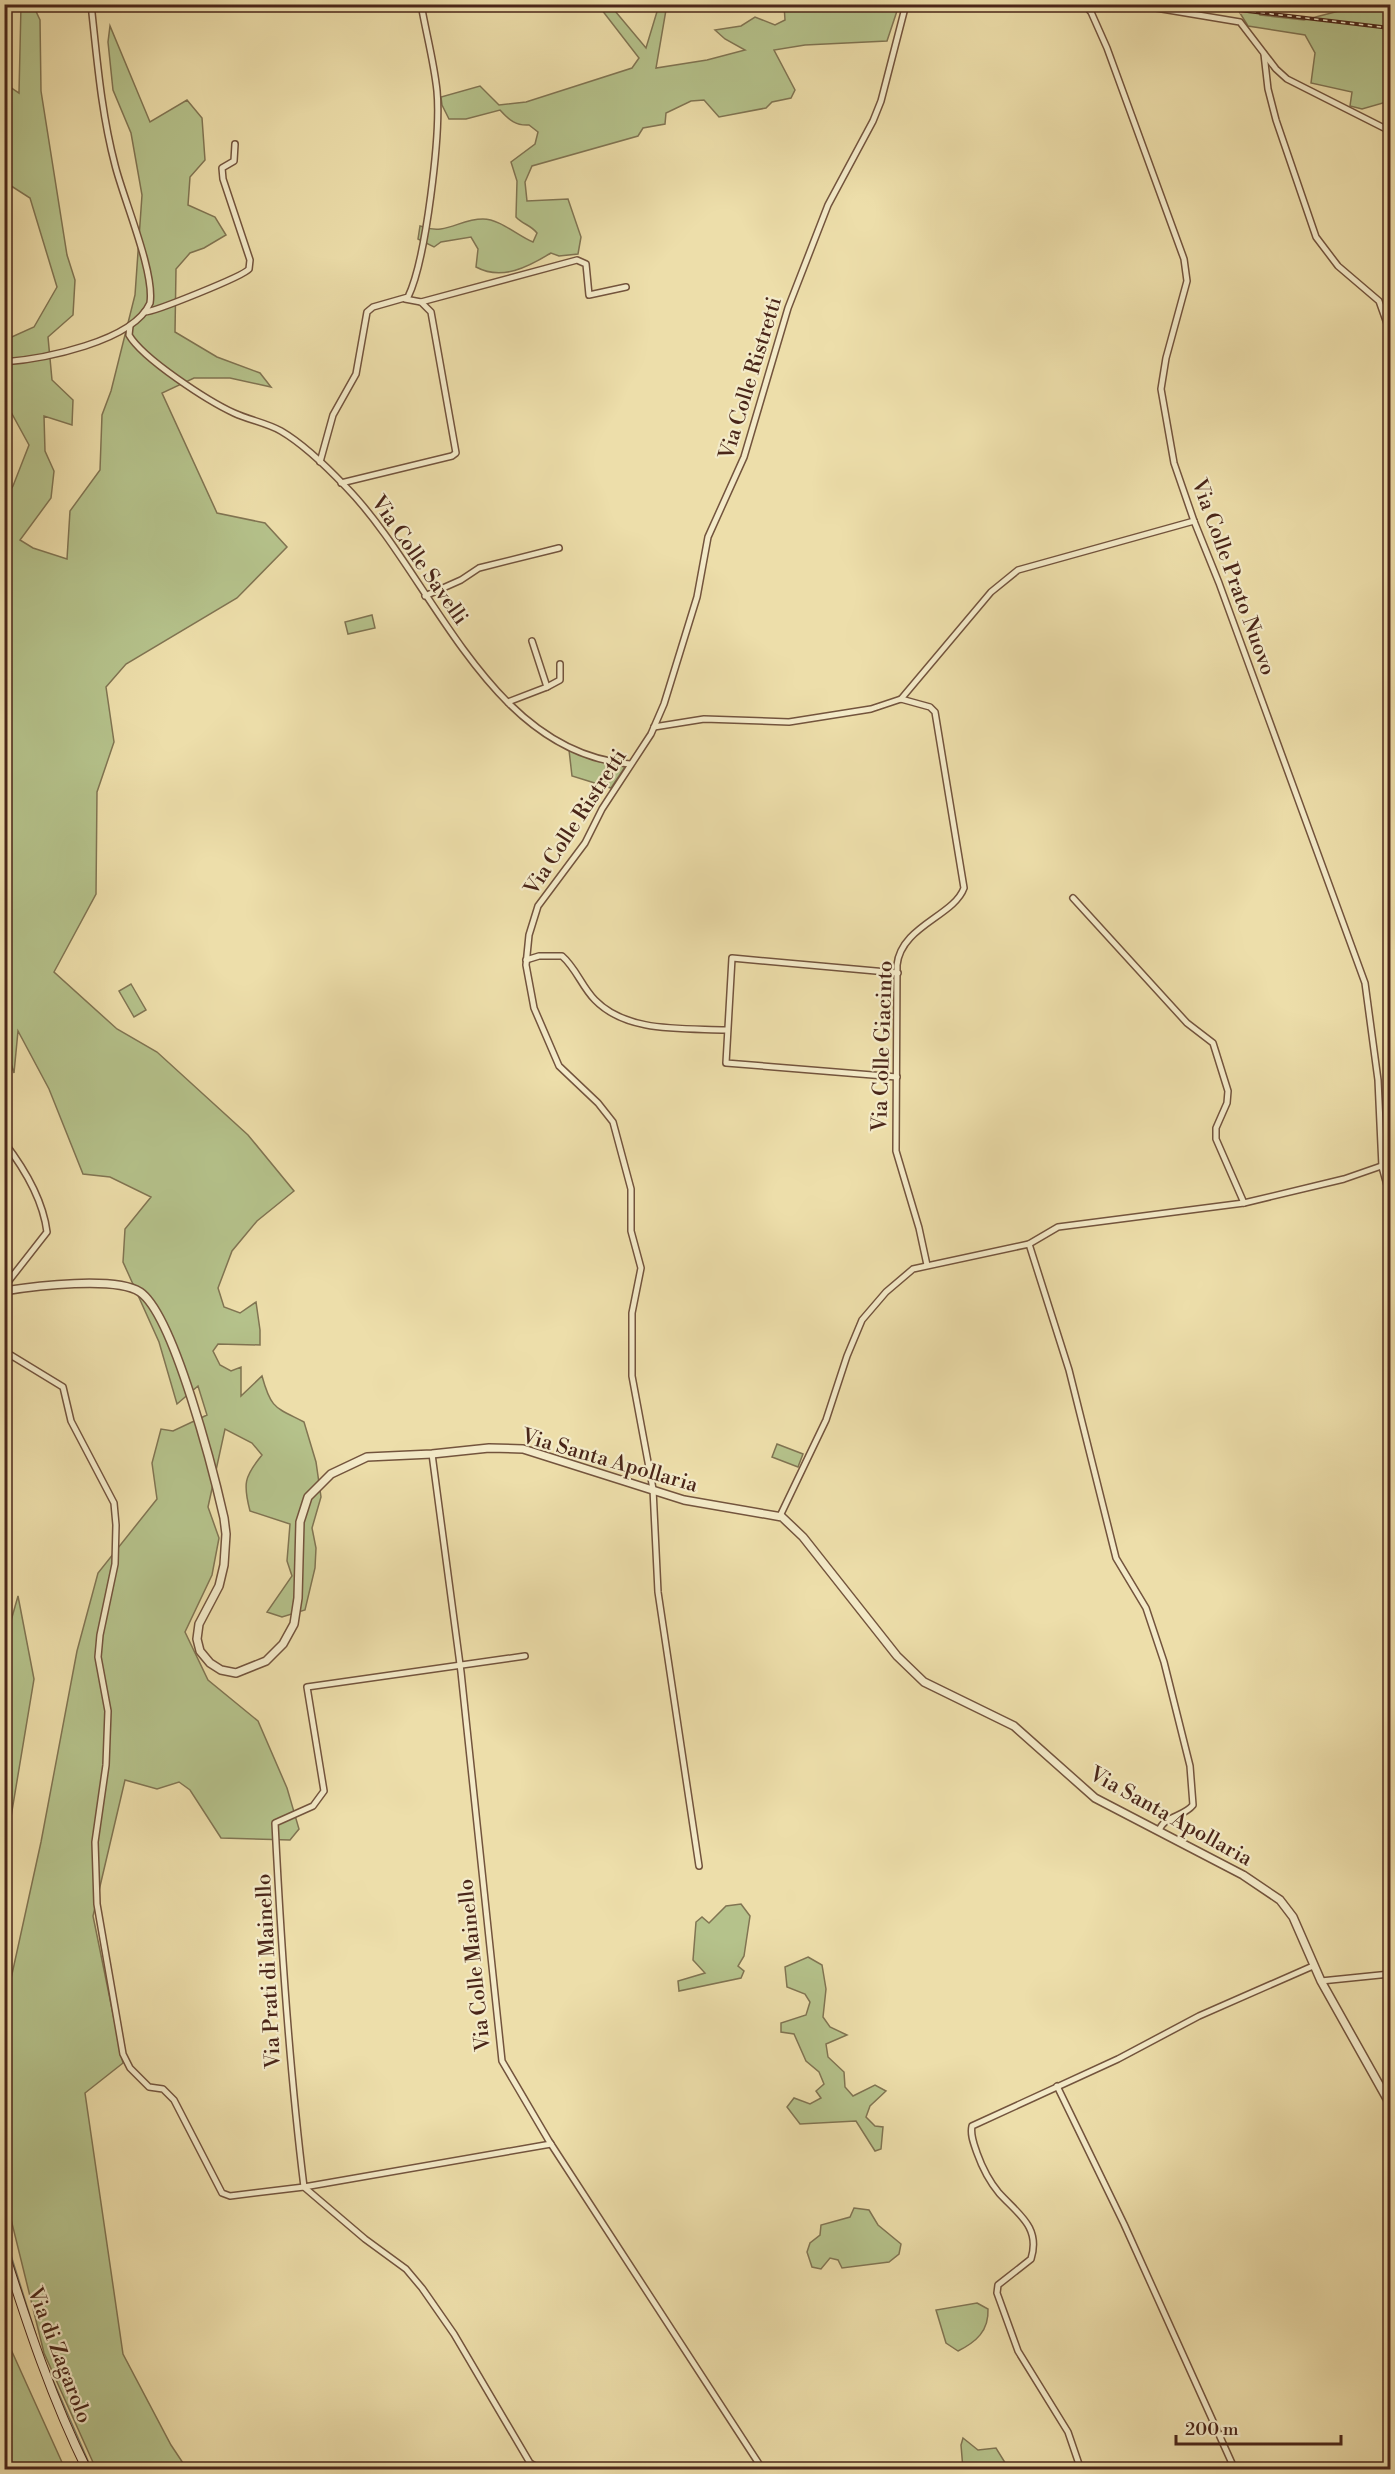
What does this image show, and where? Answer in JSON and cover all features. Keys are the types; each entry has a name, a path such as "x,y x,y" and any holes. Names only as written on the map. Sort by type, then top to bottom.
{"main road":[{"name":"Via di Zagarolo","path":"4,2252 32,2342 63,2421 87,2469"}],"street":[{"path":"92,4 106,124 150,295 145,312"},
{"path":"320,462 333,415 356,374 365,315 374,307 401,300 409,295 419,260 435,147 437,92 421,4"},
{"name":"Via Colle Ristretti","path":"699,1866 658,1592 653,1489 632,1376 632,1313 641,1268 631,1231 631,1189 625,1160 610,1117 559,1066 534,1008 526,960 529,935 538,906 585,843 602,809 630,764 639,755 664,704 697,597 708,537 744,457 788,308 828,205 877,111 906,4"},
{"path":"1084,5 1098,4"},
{"path":"1107,4 1156,8 1240,22 1278,72 1291,82 1390,131"},
{"path":"1270,4 1292,8"},
{"name":"Via Colle Prato Nuovo","path":"1084,5 1091,12 1107,48 1186,267 1183,297 1161,385 1172,453 1194,521 1219,582 1365,983 1378,1080 1382,1167 1390,1196"},
{"path":"1240,22 1242,14"},
{"path":"1263,52 1268,89 1276,120 1316,237 1338,266 1376,297 1384,310 1390,332"},
{"path":"4,362 51,356 130,326 145,312 241,276 249,269 249,260 223,179 222,168 234,161 235,144"},
{"path":"401,300 421,302 577,260 586,264 589,295 626,288"},
{"path":"341,483 452,456 456,453 433,318 427,306 421,302"},
{"name":"Via Colle Savelli","path":"130,326 129,335 136,346 201,394 236,414 283,432 320,462 383,529 425,596 471,661 508,702 563,744 584,754 630,764"},
{"path":"654,727 717,718 769,723 789,722 871,709 901,699 991,592 1018,570 1194,521"},
{"path":"425,596 461,580 479,568 559,548"},
{"path":"532,641 547,687"},
{"path":"508,702 560,680 560,664"},
{"name":"Via Colle Giacinto","path":"901,699 930,707 935,712 965,881 959,898 932,918 902,949 898,960 896,1151 916,1216 927,1265"},
{"path":"1073,898 1187,1023 1214,1043 1228,1091 1227,1103 1216,1128 1216,1139 1244,1203"},
{"path":"526,960 539,956 562,956 596,1001 625,1021 646,1025 726,1030"},
{"path":"897,1077 726,1063 726,1030 732,958 898,973"},
{"path":"4,1142 21,1166 45,1215 47,1232 4,1289"},
{"path":"780,1516 826,1420 847,1356 862,1320 904,1275 927,1265 1029,1244 1058,1227 1244,1203 1344,1179 1390,1163"},
{"path":"1029,1244 1072,1382 1116,1558 1149,1615 1164,1662 1190,1766 1193,1805 1163,1823 1159,1831"},
{"name":"Via Santa Apollaria","path":"4,1289 104,1284 134,1289 153,1304 168,1334 198,1418 224,1518 226,1534 224,1565 219,1586 199,1624 197,1639 203,1657 221,1670 236,1673 256,1667 275,1653 289,1634 297,1612 300,1522 305,1502 314,1488 337,1470 366,1458 489,1448 523,1449 696,1502 780,1516 802,1537 897,1656 924,1682 1014,1726 1057,1762 1084,1790 1243,1875 1276,1896 1293,1917 1313,1966 1390,2104"},
{"path":"4,1351 63,1387 71,1421 114,1503 115,1564 100,1635 98,1658 108,1712 106,1765 95,1857 100,1929 112,1982 124,2057 130,2068 149,2087 163,2089 174,2100 223,2194 230,2196 304,2187 551,2144"},
{"name":"Via Colle Mainello","path":"432,1454 460,1664 500,2057 551,2144 763,2469"},
{"path":"460,1664 525,1656"},
{"name":"Via Prati di Mainello","path":"304,2187 291,2078 280,1949 279,1851 275,1825 314,1806 323,1795 322,1773 306,1688 460,1664"},
{"path":"1081,2469 1068,2432 1016,2348 996,2291 999,2283 1031,2259 1031,2229 1023,2216 1002,2196 988,2177 976,2151 971,2130 977,2122 1118,2059 1199,2016 1313,1966"},
{"path":"1321,1981 1390,1974"},
{"path":"1057,2086 1124,2224 1235,2469"},
{"path":"304,2187 413,2277 454,2334 530,2466 580,2466 590,2469"},
{"path":"1383,2469 1390,2466"}],"green space":[{"path":"21,5 33,5 40,20 41,91 67,255 75,280 73,315 48,337 52,380 73,400 72,425 44,416 45,451 54,471 51,498 20,540 33,548 67,559 70,511 100,470 102,415 111,391 135,295 142,195 131,133 113,90 108,42 110,26 150,122 187,100 202,118 205,160 190,177 188,205 215,217 226,235 190,253 176,269 175,332 217,357 260,373 271,387 230,378 194,378 162,393 217,513 265,523 287,547 237,598 126,664 106,687 114,742 97,792 96,894 54,972 117,1029 157,1052 248,1135 294,1191 257,1221 232,1251 218,1288 224,1307 240,1313 256,1302 260,1345 218,1344 213,1351 220,1365 231,1371 241,1367 241,1396 262,1376 268,1395 276,1406 304,1422 316,1462 321,1497 312,1528 316,1548 315,1568 305,1610 282,1617 267,1612 292,1576 287,1561 290,1524 250,1511 246,1494 248,1475 262,1455 252,1443 225,1429 208,1507 219,1538 212,1575 185,1632 208,1680 258,1721 287,1788 299,1829 290,1840 221,1838 190,1790 179,1782 157,1789 125,1780 93,1916 123,2063 85,2093 123,2354 171,2445 187,2469 96,2469 44,2353 5,2195 5,2006 41,1842 77,1651 98,1573 157,1499 152,1463 161,1429 173,1431 207,1415 198,1386 177,1404 159,1342 123,1262 125,1229 151,1197 110,1177 83,1174 49,1089 18,1031 14,1073 5,1044 4,500 13,486 29,445 5,401 5,340 34,327 57,287 30,198 5,182 4,83 19,93"},
{"path":"598,5 610,5 646,48 659,5 663,5 666,10 656,68 707,60 745,50 725,39 715,30 741,26 755,17 775,25 785,20 784,5 899,5 887,41 805,45 774,50 795,90 791,98 772,102 766,108 719,117 704,100 691,101 666,113 665,124 643,128 638,136 532,166 525,182 527,201 568,199 581,237 578,254 559,256 551,253 524,267 495,273 476,267 478,249 471,237 441,242 434,247 418,239 420,226 438,229 483,219 502,225 533,242 537,233 516,217 517,181 511,162 535,144 538,132 529,125 513,122 500,110 466,119 449,119 441,97 480,86 499,105 526,102 632,68 639,58"},
{"path":"1235,5 1254,5 1260,15 1304,20 1339,11 1390,11 1390,81 1388,83 1390,101 1362,109 1350,106 1352,92 1311,83 1315,53 1305,35 1248,26"},
{"path":"372,615 375,628 348,634 345,622"},
{"path":"569,750 588,758 625,767 611,788 572,776"},
{"path":"131,984 146,1010 134,1017 119,991"},
{"path":"777,1444 803,1454 798,1467 772,1457"},
{"path":"18,1596 34,1679 11,1817 5,1824 5,1642"},
{"path":"741,1904 750,1916 744,1956 738,1966 744,1971 741,1978 679,1991 678,1981 705,1973 693,1960 696,1922 702,1917 709,1923 726,1906"},
{"path":"808,1957 822,1965 826,1989 823,2017 830,2027 847,2035 826,2044 828,2057 844,2072 845,2087 853,2096 875,2085 886,2091 870,2106 866,2117 875,2126 883,2127 881,2149 875,2151 856,2121 800,2124 787,2107 794,2098 810,2104 821,2098 816,2091 824,2084 819,2072 806,2061 794,2034 781,2032 781,2023 806,2015 810,2002 805,1994 787,1987 785,1967"},
{"path":"854,2208 869,2210 878,2225 901,2244 899,2254 889,2262 842,2268 838,2260 830,2258 821,2269 812,2267 807,2252 810,2243 820,2235 821,2225 850,2217"},
{"path":"977,2303 988,2309 984,2330 976,2340 958,2351 946,2343 936,2310"},
{"path":"4,2337 9,2345 65,2469 5,2469"},
{"path":"963,2438 978,2450 996,2448 1009,2469 963,2469 961,2445"}],"waterway":[{"path":"4,2233 36,2335"},
{"path":"43,2357 92,2470"}],"tunnel":[{"path":"1242,14 1243,5"}],"railway":[{"path":"1189,4 1390,28"}]}
